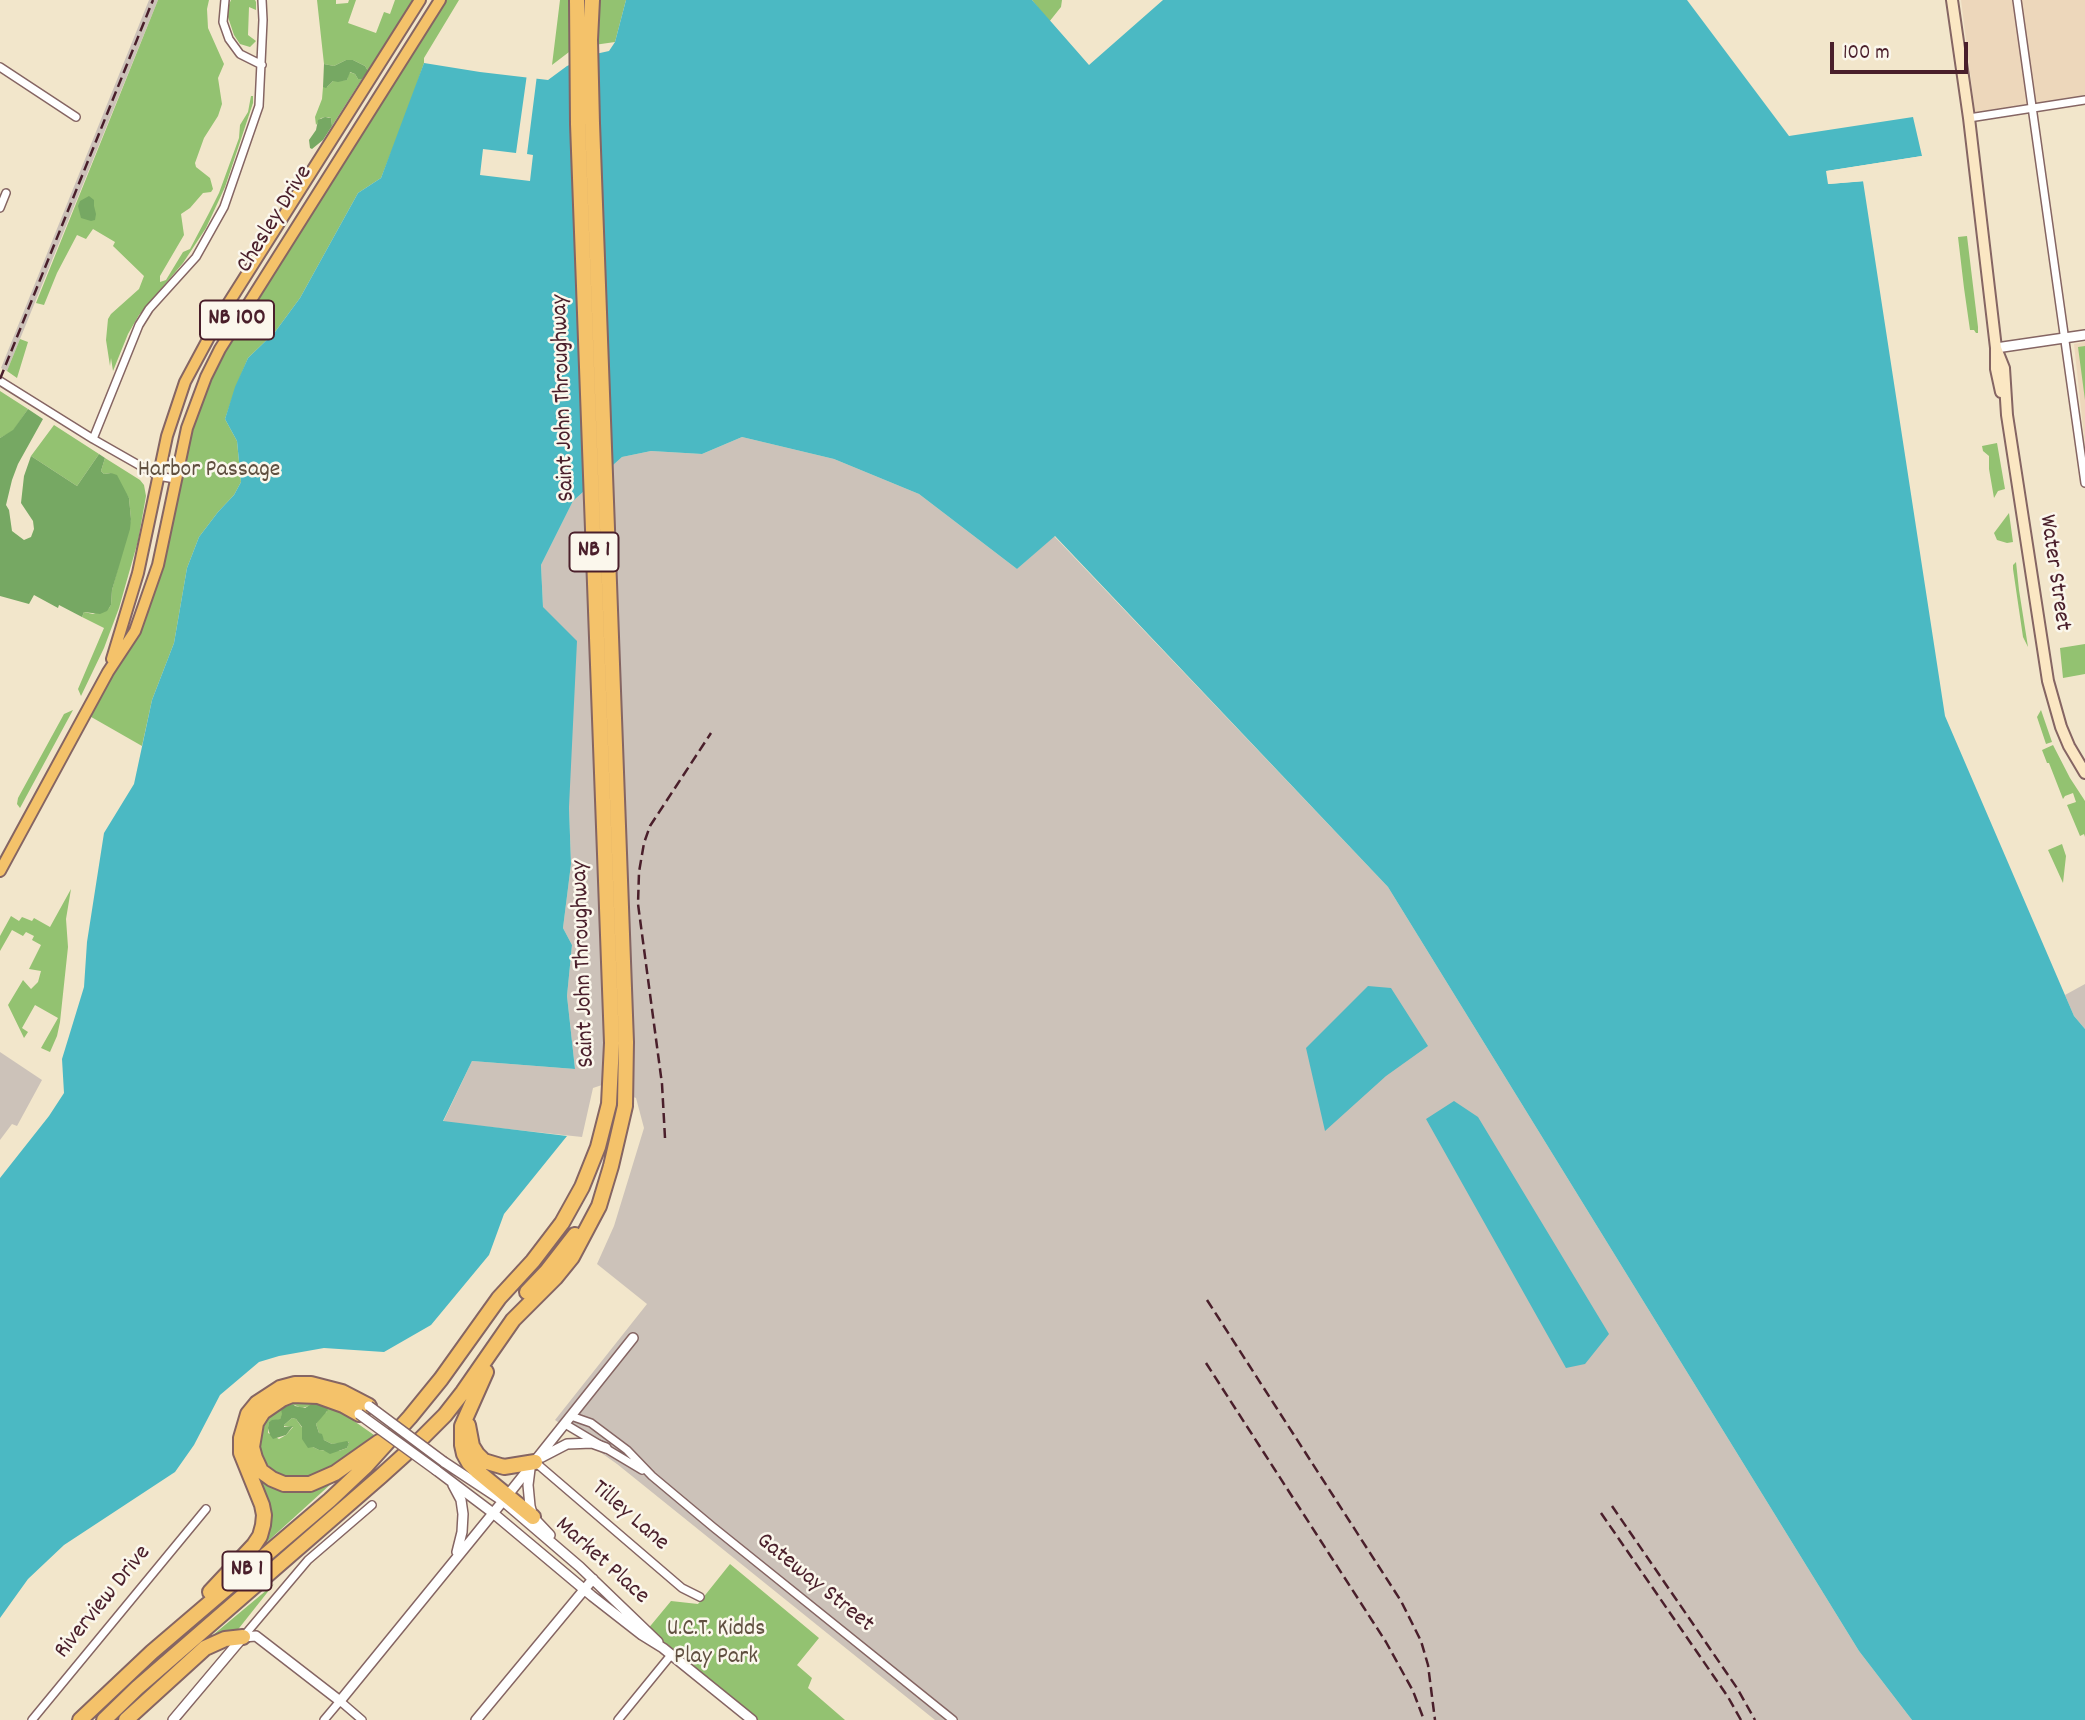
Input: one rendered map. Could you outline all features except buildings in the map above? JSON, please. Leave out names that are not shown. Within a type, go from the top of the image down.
[{"type":"highway","name":"Saint John Throughway","points":[[80,1720],[152,1652],[365,1467],[441,1379],[499,1298],[533,1261],[562,1223],[582,1188],[598,1147],[609,1104],[612,1043],[578,124],[577,0]]},
{"type":"highway","name":"Saint John Throughway","points":[[103,1720],[414,1447],[444,1415],[513,1320],[572,1257],[599,1206],[611,1166],[625,1107],[627,1074],[592,123],[592,4]]},
{"type":"highway","name":"Saint John Throughway","points":[[381,1476],[440,1408],[506,1315],[568,1245],[587,1215],[611,1166]]},
{"type":"highway","points":[[533,1517],[505,1498],[469,1463],[464,1454],[461,1436],[468,1411],[496,1353],[555,1278]]},
{"type":"highway","points":[[152,1652],[244,1557],[260,1536],[264,1515],[258,1492],[241,1453],[243,1426],[257,1403],[280,1388],[311,1384],[342,1392],[364,1410]]},
{"type":"highway","points":[[364,1410],[318,1396],[292,1395],[282,1399],[263,1412],[256,1423],[252,1447],[254,1458],[261,1471],[272,1479],[284,1484],[310,1484],[355,1460],[410,1417]]},
{"type":"highway","points":[[468,1411],[472,1446],[484,1461],[504,1467],[532,1465]]},
{"type":"highway","points":[[126,1720],[205,1648],[225,1639],[243,1637]]},
{"type":"main road","name":"Chesley Drive","points":[[108,672],[138,573],[172,419],[185,382],[221,315],[420,0]]},
{"type":"main road","name":"Chesley Drive","points":[[0,871],[108,672],[135,631],[158,565],[187,428],[219,349],[440,0]]},
{"type":"main road","name":"Water Street","points":[[1952,0],[1969,118],[1996,348],[1996,369],[2007,415],[2048,681],[2061,727],[2085,773]]},
{"type":"main road","points":[[221,315],[236,323]]},
{"type":"street","points":[[225,0],[223,22],[229,39],[240,54],[262,65]]},
{"type":"street","points":[[93,439],[139,325],[149,309],[196,257],[224,207],[261,97],[264,10],[262,0]]},
{"type":"street","points":[[2017,0],[2085,483]]},
{"type":"street","points":[[0,66],[76,117]]},
{"type":"street","points":[[1969,118],[2085,100]]},
{"type":"street","points":[[0,208],[6,193]]},
{"type":"street","points":[[1996,348],[2085,335]]},
{"type":"street","points":[[0,381],[158,476],[175,480]]},
{"type":"street","points":[[324,1720],[633,1338]]},
{"type":"street","name":"Market Place","points":[[364,1410],[505,1498],[648,1630],[667,1652]]},
{"type":"street","name":"Market Place","points":[[364,1410],[584,1589],[667,1652]]},
{"type":"street","name":"Gateway Street","points":[[568,1420],[606,1448],[652,1476]]},
{"type":"street","name":"Gateway Street","points":[[568,1420],[591,1423],[627,1450],[652,1476],[953,1720]]},
{"type":"street","points":[[532,1465],[567,1444],[586,1443],[606,1448]]},
{"type":"street","points":[[532,1465],[528,1496],[533,1517],[580,1567]]},
{"type":"street","name":"Tilley Lane","points":[[532,1465],[682,1588],[700,1597]]},
{"type":"street","points":[[450,1481],[458,1492],[463,1514],[462,1532],[455,1557]]},
{"type":"street","points":[[173,1720],[308,1560],[372,1505]]},
{"type":"street","name":"Riverview Drive","points":[[32,1720],[206,1509]]},
{"type":"street","points":[[476,1720],[593,1579]]},
{"type":"street","points":[[243,1637],[256,1636],[362,1720]]},
{"type":"street","points":[[618,1720],[667,1652],[752,1720]]},
{"type":"shaded area","points":[[149,0],[158,0],[7,371],[1,368]]},
{"type":"shaded area","points":[[1961,0],[2085,0],[2085,95],[1975,112]]},
{"type":"shaded area","points":[[2085,342],[2085,446],[2074,344]]},
{"type":"shaded area","points":[[742,437],[834,459],[919,494],[1017,569],[1054,536],[1388,887],[1859,1651],[1912,1720],[935,1720],[617,1464],[555,1420],[647,1304],[597,1264],[614,1226],[644,1128],[636,1098],[602,1085],[593,1088],[582,1137],[443,1122],[472,1061],[575,1069],[567,996],[572,945],[563,928],[571,864],[569,807],[543,607],[541,565],[573,501],[622,457],[651,451],[702,454]]},
{"type":"shaded area","points":[[2085,984],[2085,1029],[2074,1016],[2065,995]]},
{"type":"shaded area","points":[[0,1052],[42,1080],[17,1126],[12,1124],[0,1140]]},
{"type":"green space","points":[[158,0],[209,0],[208,28],[224,64],[218,78],[222,104],[204,138],[195,163],[196,167],[210,178],[213,189],[203,193],[181,214],[184,235],[160,276],[160,282],[166,280],[183,252],[190,249],[209,213],[239,138],[240,125],[248,112],[251,96],[253,103],[225,187],[206,228],[183,263],[139,315],[113,371],[106,340],[108,319],[139,289],[144,276],[113,246],[115,242],[93,229],[86,239],[77,235],[44,305],[36,303]]},
{"type":"green space","points":[[231,0],[256,2],[256,10],[249,7],[248,35],[256,41],[250,47],[240,44],[234,35],[228,17]]},
{"type":"green space","points":[[317,0],[336,0],[336,4],[356,0],[348,23],[376,33],[384,12],[390,14],[395,0],[413,0],[368,71],[365,66],[353,60],[346,60],[334,66],[324,64]]},
{"type":"green space","name":"Harbor Passage","points":[[440,0],[459,0],[424,58],[408,110],[381,178],[358,193],[300,298],[275,332],[248,358],[236,387],[225,419],[237,441],[241,482],[234,495],[199,537],[187,568],[174,643],[152,700],[142,746],[86,714],[135,631],[175,479],[206,377]]},
{"type":"green space","points":[[560,0],[626,0],[615,42],[580,47],[552,65]]},
{"type":"green space","points":[[1032,0],[1062,0],[1061,7],[1049,22]]},
{"type":"green space","points":[[346,60],[353,60],[365,66],[368,71],[362,79],[350,72],[347,80],[333,81],[326,88],[323,87],[324,64],[334,66]]},
{"type":"green space","points":[[349,72],[362,79],[332,126],[331,118],[328,117],[321,118],[316,125],[315,117],[322,99],[323,87],[333,81],[347,80]]},
{"type":"green space","points":[[331,118],[332,126],[323,140],[312,149],[309,140],[316,130],[318,120]]},
{"type":"green space","points":[[89,196],[94,200],[96,214],[95,220],[91,221],[81,218],[78,206],[80,201]]},
{"type":"green space","points":[[1967,236],[1978,333],[1970,330],[1958,237]]},
{"type":"green space","points":[[20,339],[28,342],[17,378],[7,371]]},
{"type":"green space","points":[[2085,346],[2085,400],[2078,347]]},
{"type":"green space","points":[[0,391],[28,409],[13,431],[0,438]]},
{"type":"green space","points":[[28,409],[43,419],[12,480],[6,505],[12,531],[24,540],[31,537],[34,529],[33,521],[21,503],[24,476],[31,456],[77,486],[99,454],[105,458],[101,471],[104,474],[117,475],[129,498],[130,529],[112,590],[111,605],[107,611],[100,614],[84,612],[82,617],[34,595],[29,604],[0,596],[0,438],[13,430]]},
{"type":"green space","points":[[54,425],[99,454],[77,486],[31,456]]},
{"type":"green space","points":[[1997,443],[2005,489],[1998,491],[1994,498],[1989,456],[1982,446]]},
{"type":"green space","points":[[105,458],[140,480],[146,496],[138,541],[119,608],[81,696],[78,689],[104,628],[82,617],[84,612],[93,614],[111,605],[112,590],[131,519],[129,498],[111,473],[104,474],[101,471]]},
{"type":"green space","points":[[2009,513],[2013,542],[2007,543],[1997,540],[1994,533]]},
{"type":"green space","points":[[2016,562],[2028,647],[2023,637],[2013,569]]},
{"type":"green space","points":[[2085,644],[2085,674],[2063,678],[2060,648]]},
{"type":"green space","points":[[73,710],[20,808],[17,804],[18,798],[64,714]]},
{"type":"green space","points":[[2041,710],[2052,742],[2046,744],[2037,717]]},
{"type":"green space","points":[[2053,745],[2085,801],[2085,837],[2084,834],[2080,836],[2067,805],[2076,802],[2073,793],[2063,799],[2042,750]]},
{"type":"green space","points":[[2062,844],[2066,856],[2063,883],[2048,850]]},
{"type":"green space","points":[[71,889],[66,919],[68,947],[60,1022],[50,1052],[41,1048],[58,1018],[35,1005],[22,1028],[28,1032],[24,1038],[8,1005],[23,980],[31,989],[38,982],[41,971],[29,969],[41,945],[32,940],[34,936],[26,932],[23,936],[12,930],[0,951],[0,936],[11,916],[19,921],[22,917],[32,921],[34,918],[50,927]]},
{"type":"green space","points":[[295,1401],[320,1402],[356,1418],[354,1421],[374,1435],[347,1459],[310,1479],[290,1479],[277,1474],[266,1463],[259,1449],[263,1423],[278,1407]],"holes":[[[292,1404],[302,1408],[324,1405],[327,1412],[323,1413],[316,1424],[319,1433],[324,1440],[332,1444],[349,1442],[347,1448],[339,1451],[313,1447],[302,1436],[303,1429],[296,1419],[292,1418],[284,1425],[293,1427],[286,1435],[279,1439],[268,1433],[269,1422],[280,1419],[286,1408]]]},
{"type":"green space","points":[[315,1402],[324,1404],[328,1410],[316,1424],[319,1433],[324,1440],[332,1444],[347,1441],[347,1448],[330,1454],[313,1447],[308,1448],[302,1439],[302,1427],[292,1418],[284,1425],[293,1426],[286,1435],[273,1439],[270,1435],[269,1422],[280,1419],[281,1409],[293,1404],[305,1408]]},
{"type":"green space","points":[[258,1477],[332,1483],[256,1552],[267,1536],[271,1517]]},
{"type":"green space","name":"U.C.T. Kidds Play Park","points":[[730,1564],[819,1638],[797,1665],[812,1678],[808,1688],[845,1720],[752,1720],[647,1630],[671,1601],[698,1604]]},
{"type":"green space","points":[[274,1584],[236,1632],[213,1635]]},
{"type":"water","points":[[626,0],[1032,0],[1089,65],[1163,0],[1687,0],[1789,136],[1913,117],[1922,156],[1827,171],[1829,184],[1863,181],[1945,716],[2074,1016],[2085,1029],[2085,1720],[1912,1720],[1859,1651],[1388,887],[1055,536],[1017,569],[919,494],[834,459],[742,437],[702,454],[651,451],[622,457],[573,501],[541,565],[543,607],[577,641],[569,807],[571,864],[563,928],[572,945],[567,996],[575,1069],[472,1061],[443,1121],[567,1136],[504,1214],[489,1255],[431,1325],[384,1352],[324,1348],[259,1362],[220,1395],[194,1445],[175,1472],[64,1545],[28,1579],[0,1618],[0,1178],[64,1093],[62,1059],[84,987],[87,942],[104,833],[134,784],[152,700],[174,643],[187,568],[199,537],[234,495],[241,482],[237,441],[225,419],[235,387],[248,358],[275,332],[300,298],[358,193],[381,178],[424,63],[548,80],[567,66],[591,55],[609,51],[615,42]]},
{"type":"water","points":[[1368,986],[1391,988],[1428,1046],[1386,1076],[1325,1131],[1306,1048]]},
{"type":"water","points":[[1454,1101],[1478,1117],[1609,1334],[1585,1364],[1566,1368],[1426,1119]]},
{"type":"pier","points":[[527,74],[537,75],[527,154],[533,155],[530,181],[480,175],[483,149],[516,153]]},
{"type":"pier","points":[[1922,156],[1921,160],[1830,174],[1831,181],[1863,177],[1867,181],[1828,184],[1826,171]]},
{"type":"railway","points":[[0,379],[153,0]]},
{"type":"railway","points":[[665,1138],[662,1084],[638,904],[639,872],[650,826],[711,733]]},
{"type":"railway","points":[[1207,1300],[1401,1601],[1421,1641],[1428,1665],[1435,1720]]},
{"type":"railway","points":[[1206,1363],[1386,1642],[1413,1691],[1424,1720]]},
{"type":"railway","points":[[1612,1506],[1737,1688],[1755,1720]]},
{"type":"railway","points":[[1601,1513],[1728,1697],[1741,1720]]}]
